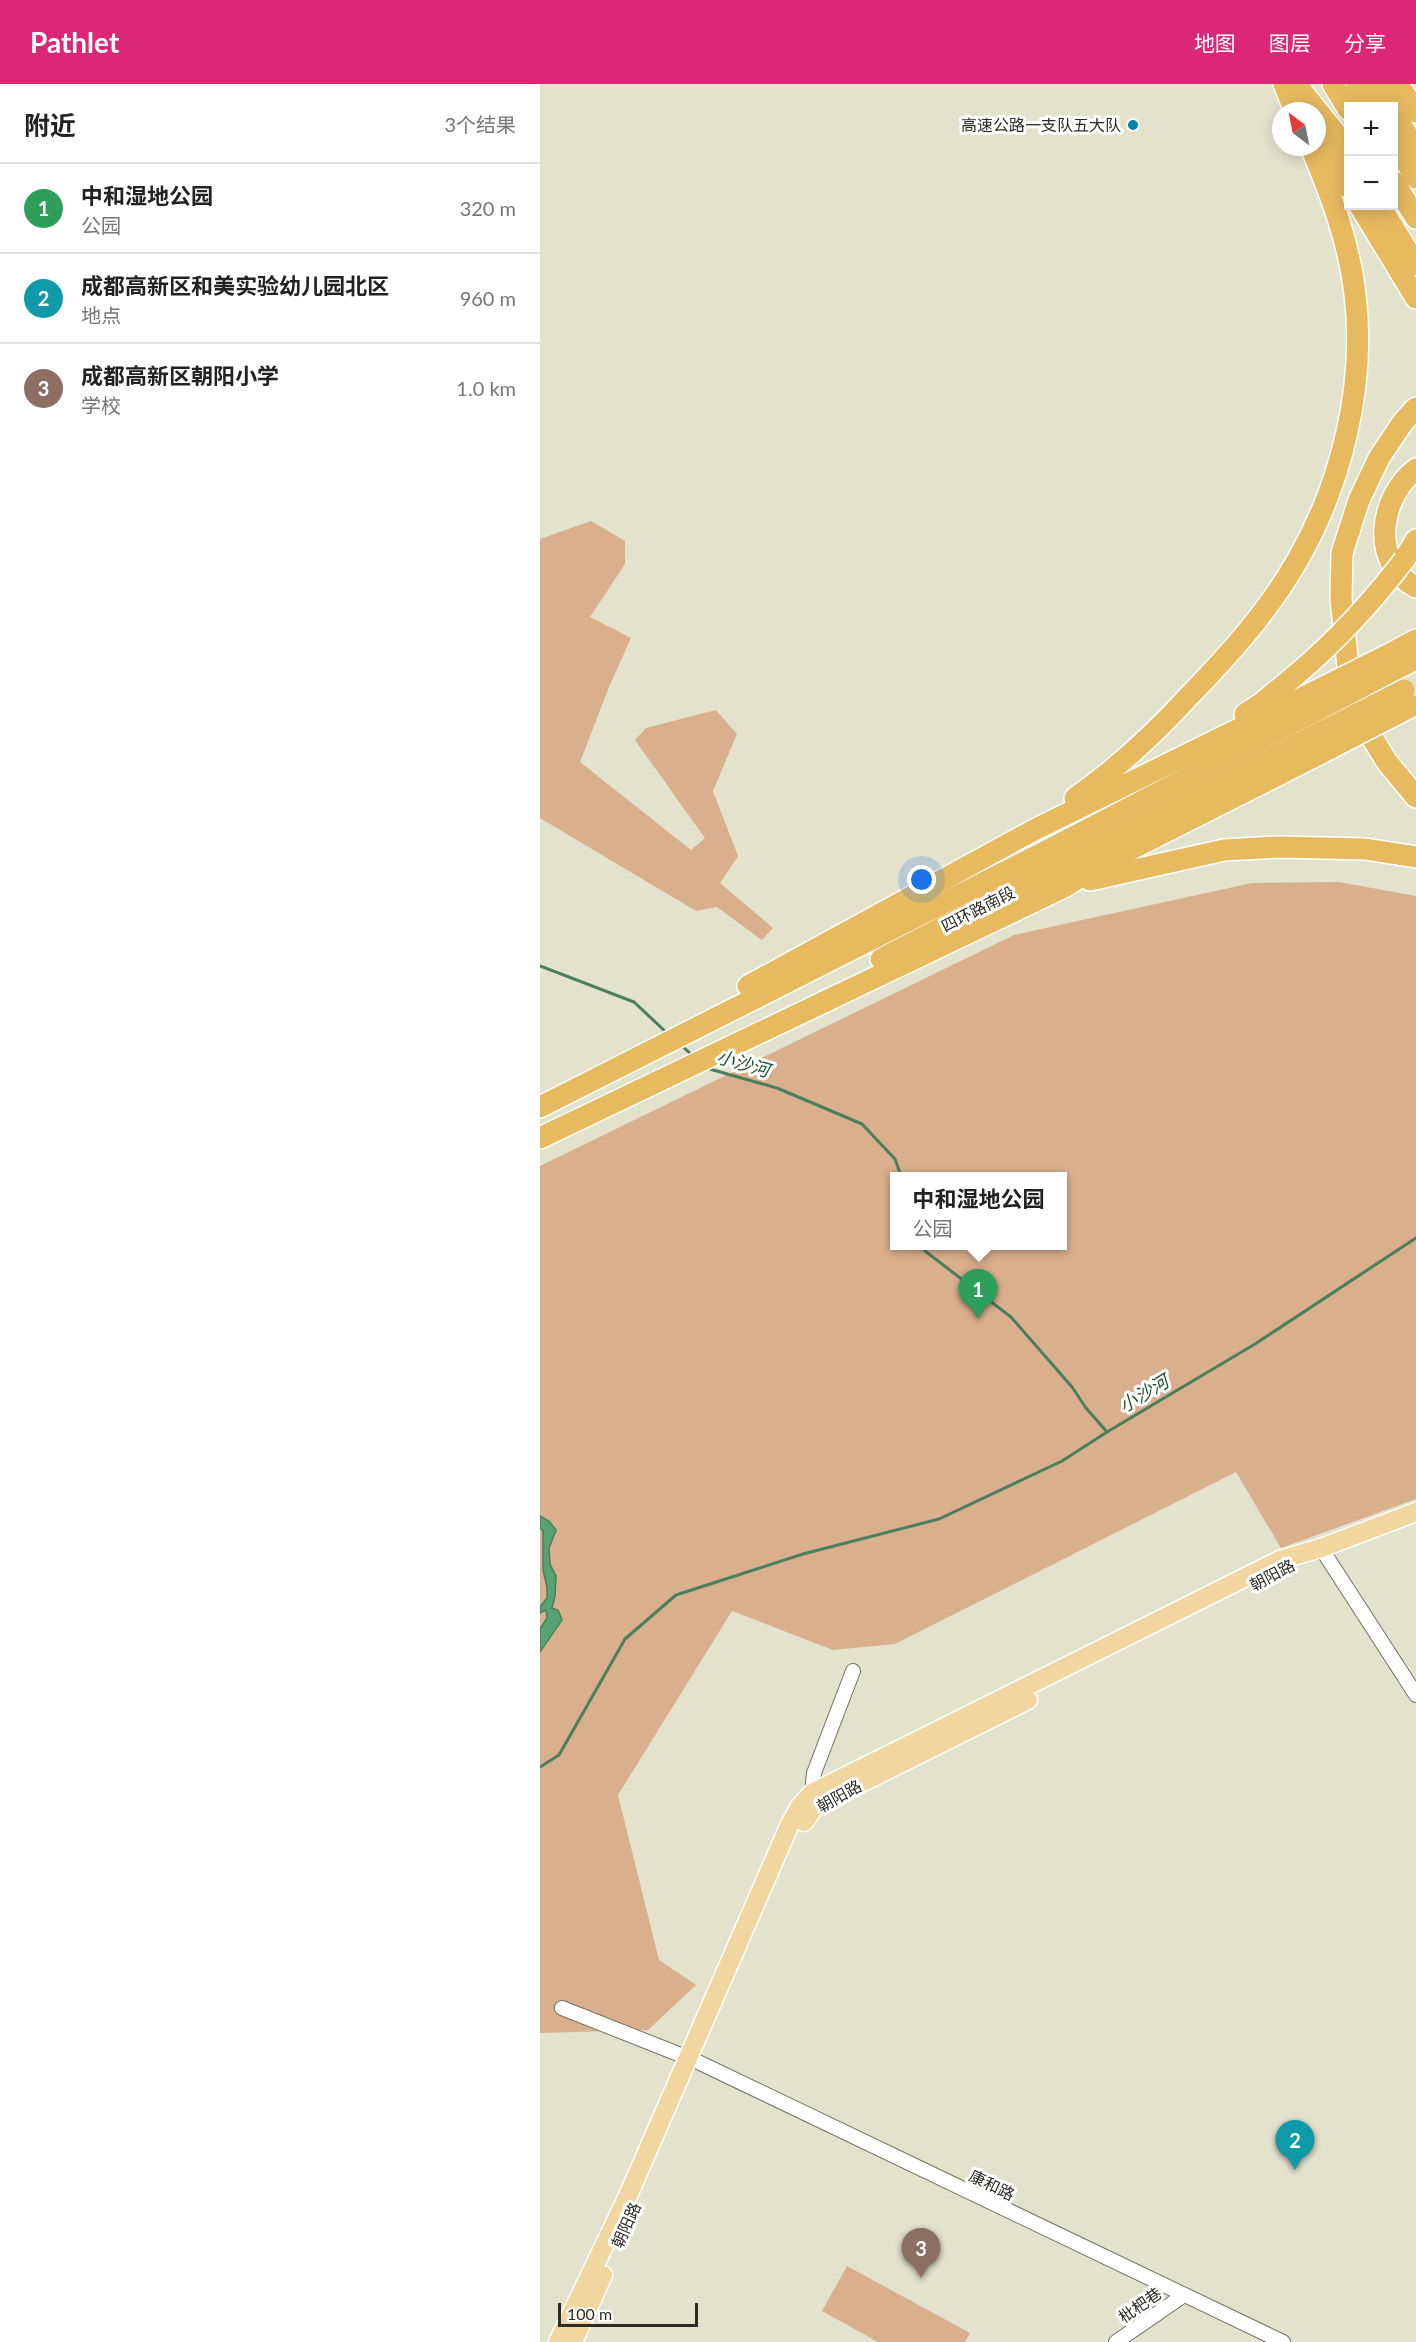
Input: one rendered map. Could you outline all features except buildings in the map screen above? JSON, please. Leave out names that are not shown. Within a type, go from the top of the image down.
[{"type":"highway","points":[[1284,84],[1291,102]]},
{"type":"highway","points":[[1284,84],[1295,102]]},
{"type":"highway","points":[[1296,84],[1344,147]]},
{"type":"highway","points":[[1333,84],[1344,102]]},
{"type":"highway","points":[[1357,84],[1368,102]]},
{"type":"highway","points":[[1376,84],[1387,102]]},
{"type":"highway","points":[[1398,84],[1416,112]]},
{"type":"highway","points":[[1411,84],[1416,91]]},
{"type":"highway","points":[[1398,120],[1416,150]]},
{"type":"highway","points":[[1398,149],[1416,178]]},
{"type":"highway","points":[[1326,151],[1344,181]]},
{"type":"highway","points":[[701,1019],[1036,829],[1060,813],[1149,738],[1227,657],[1272,599],[1298,560],[1326,500],[1341,459],[1358,357],[1356,295],[1348,249],[1334,201],[1315,156]]},
{"type":"highway","points":[[1398,189],[1416,218]]},
{"type":"highway","points":[[1362,210],[1416,298]]},
{"type":"highway","points":[[1382,210],[1416,265]]},
{"type":"highway","points":[[1416,408],[1403,422],[1379,458],[1359,500],[1342,553],[1341,599],[1350,686],[1360,718],[1387,762],[1416,797]]},
{"type":"highway","points":[[1416,469],[1396,490],[1387,511],[1384,532],[1388,556],[1405,582],[1416,587]]},
{"type":"highway","points":[[1148,772],[1262,703],[1326,649],[1376,596],[1416,540]]},
{"type":"highway","points":[[1390,663],[1416,640]]},
{"type":"highway","name":"四环路南段","points":[[1087,859],[1309,704],[1390,663],[1416,659]]},
{"type":"highway","name":"四环路南段","points":[[540,1107],[701,1019],[1048,849],[1087,859],[1412,696]]},
{"type":"highway","points":[[1060,813],[1148,772],[1309,704]]},
{"type":"highway","points":[[540,1136],[1060,878],[1087,859],[1279,847],[1365,849],[1416,857]]},
{"type":"highway","points":[[1365,849],[1416,864]]},
{"type":"highway","points":[[540,1101],[626,1058]]},
{"type":"main road","points":[[812,1793],[1280,1560],[1321,1548],[1416,1512]]},
{"type":"main road","name":"朝阳路","points":[[558,2342],[802,1825],[814,1808],[1286,1569],[1321,1548]]},
{"type":"main road","name":"朝阳路","points":[[573,2342],[634,2207],[691,2059],[790,1824],[800,1806],[812,1793]]},
{"type":"street","points":[[1321,1548],[1416,1695]]},
{"type":"street","name":"朝阳路","points":[[812,1793],[814,1773],[853,1671]]},
{"type":"street","name":"康和路","points":[[562,2008],[691,2059],[1283,2342]]},
{"type":"street","name":"枇杷巷","points":[[1116,2342],[1184,2295]]},
{"type":"shaded area","points":[[591,521],[625,541],[625,564],[590,617],[631,638],[580,762],[691,850],[705,838],[635,740],[646,728],[716,710],[737,734],[713,791],[738,856],[720,883],[773,928],[762,940],[717,907],[696,911],[540,818],[540,539]]},
{"type":"shaded area","points":[[1339,882],[1416,896],[1416,1499],[1281,1548],[1236,1472],[895,1644],[833,1650],[732,1611],[618,1795],[659,1960],[696,1985],[648,2030],[540,2033],[540,1166],[1014,935],[1252,883]]},
{"type":"shaded area","points":[[540,1516],[549,1521],[556,1530],[549,1548],[550,1564],[556,1576],[552,1608],[558,1610],[562,1620],[540,1652],[540,1629],[547,1618],[546,1610],[540,1613],[540,1607],[547,1598],[547,1587],[543,1570],[543,1531],[540,1528]]},
{"type":"shaded area","points":[[847,2266],[970,2333],[965,2342],[878,2342],[822,2311]]},
{"type":"waterway","name":"小沙河","points":[[540,966],[634,1002],[668,1034]]},
{"type":"waterway","name":"小沙河","points":[[680,1044],[693,1056]]},
{"type":"waterway","name":"小沙河","points":[[706,1068],[777,1088],[862,1124],[895,1159],[900,1172]]},
{"type":"waterway","name":"小沙河","points":[[925,1250],[1011,1317],[1072,1387],[1086,1408],[1107,1432],[1255,1344],[1416,1238]]},
{"type":"waterway","points":[[540,1767],[559,1755],[625,1639],[676,1595],[803,1554],[939,1519],[1062,1461],[1107,1432]]},
{"type":"place","name":"高速公路一支队五大队","points":[[1133,125]]},
{"type":"place","name":"中和湿地公园","points":[[978,1319]]},
{"type":"place","name":"成都高新区和美实验幼儿园北区","points":[[1295,2170]]},
{"type":"place","name":"成都高新区朝阳小学","points":[[921,2278]]}]
